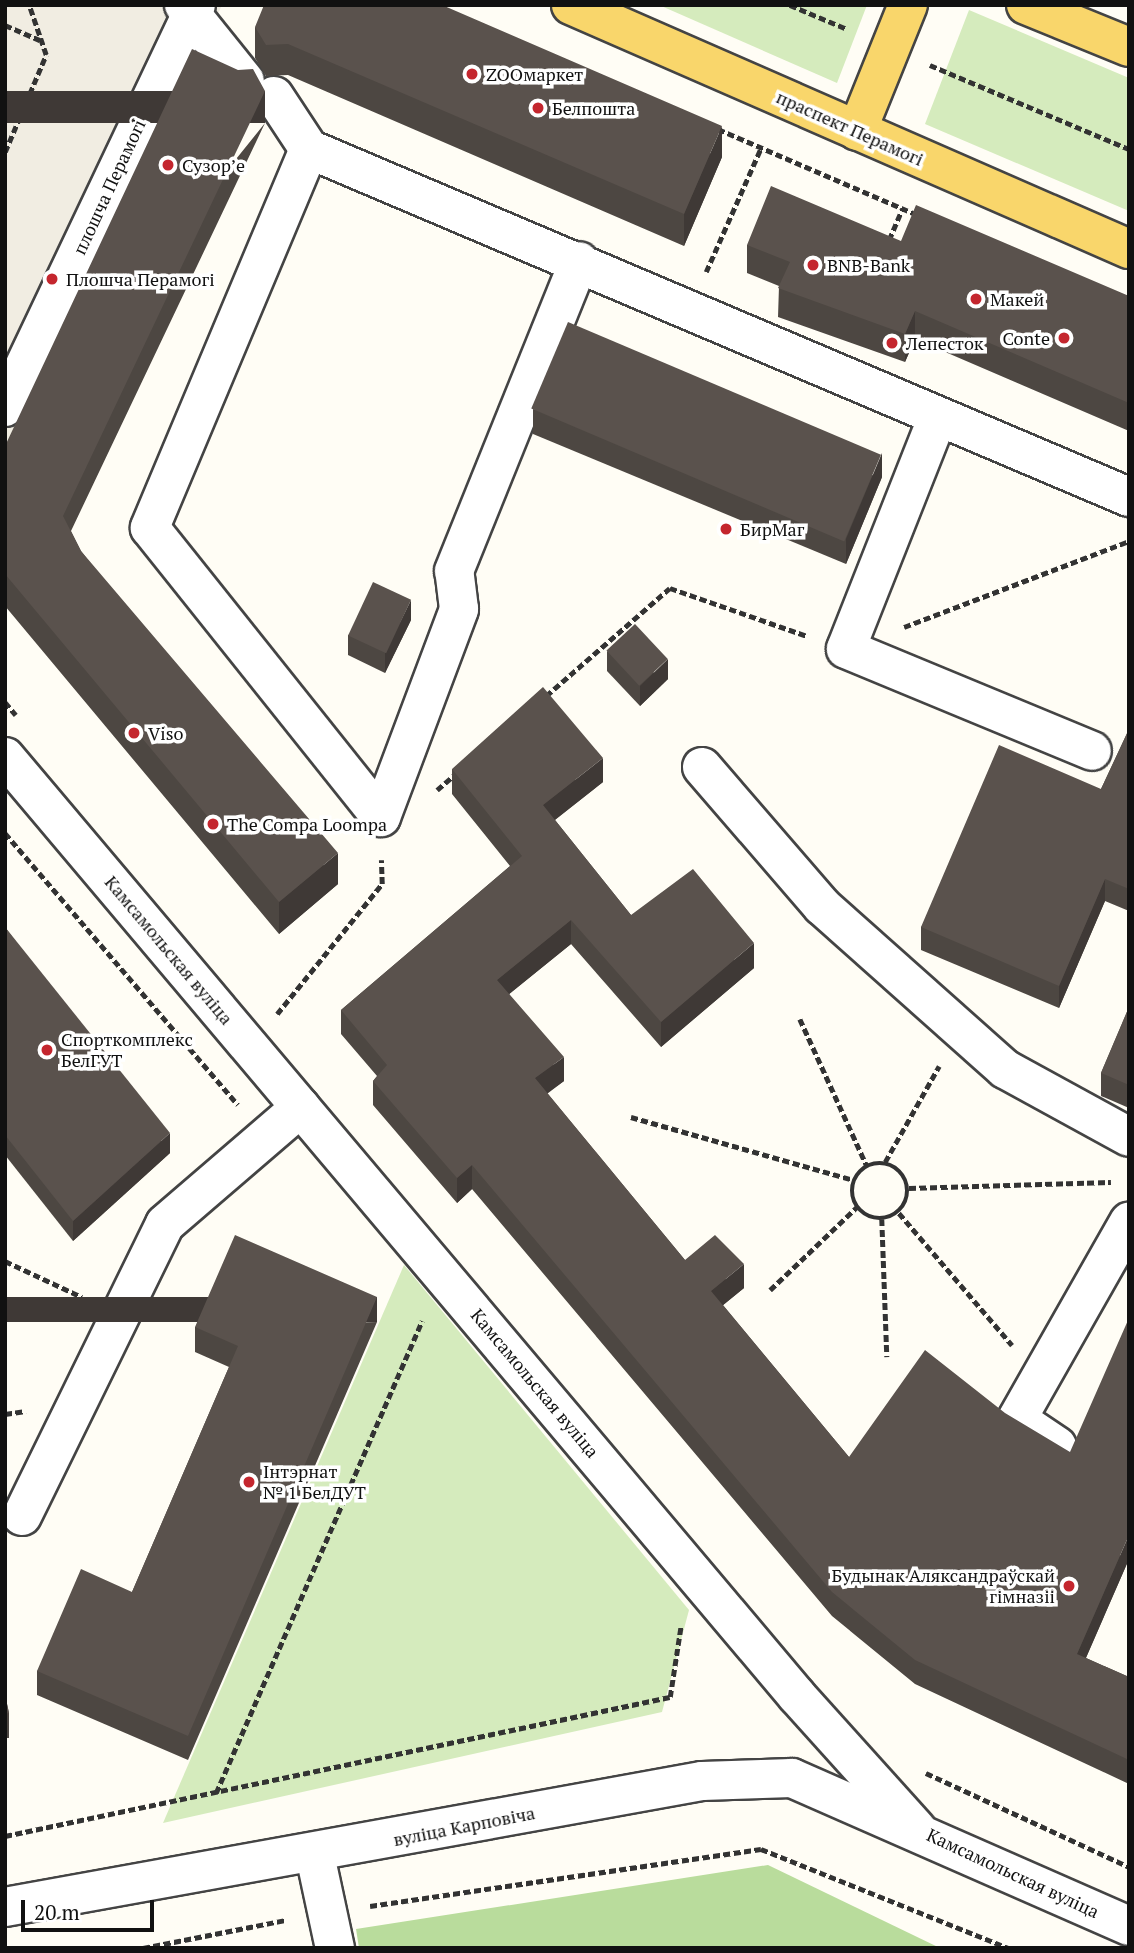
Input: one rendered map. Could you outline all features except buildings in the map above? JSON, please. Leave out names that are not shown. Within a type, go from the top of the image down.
[{"type":"main road","name":"праспект Перамогі","points":[[571,5],[1129,249]]},
{"type":"main road","points":[[857,131],[908,5]]},
{"type":"main road","points":[[1026,5],[1129,47]]},
{"type":"street","points":[[190,10],[309,149],[579,261],[937,419],[1129,497]]},
{"type":"street","name":"плошча Перамогі","points":[[5,407],[190,10]]},
{"type":"street","points":[[309,149],[150,528],[381,817]]},
{"type":"street","points":[[381,817],[459,609],[454,571],[579,261]]},
{"type":"street","points":[[937,419],[846,649],[1092,751]]},
{"type":"street","name":"Камсамольская вуліца","points":[[5,757],[797,1696],[916,1828],[1129,1926]]},
{"type":"street","points":[[702,767],[822,906],[1005,1069],[1129,1137]]},
{"type":"street","points":[[22,1516],[165,1224],[301,1107]]},
{"type":"street","points":[[1057,1447],[1017,1419],[1129,1222]]},
{"type":"street","points":[[792,1778],[810,1756],[811,1729],[797,1696]]},
{"type":"street","name":"вуліца Карповіча","points":[[5,1907],[315,1855],[702,1781],[792,1778],[916,1828]]},
{"type":"street","points":[[315,1855],[331,1930]]},
{"type":"path","points":[[5,152],[46,55],[29,5]]},
{"type":"path","points":[[790,5],[847,29]]},
{"type":"path","points":[[5,26],[42,41]]},
{"type":"path","points":[[928,64],[1129,149]]},
{"type":"path","points":[[711,126],[927,219]]},
{"type":"path","points":[[689,310],[761,148]]},
{"type":"path","points":[[887,247],[902,209]]},
{"type":"path","points":[[536,705],[670,588],[846,649],[1129,541]]},
{"type":"path","points":[[432,795],[463,768]]},
{"type":"path","points":[[274,1018],[382,884],[381,817]]},
{"type":"path","points":[[5,833],[265,1136]]},
{"type":"path","points":[[800,1019],[867,1166]]},
{"type":"path","points":[[885,1163],[960,1028]]},
{"type":"path","points":[[631,1117],[854,1180]]},
{"type":"path","points":[[885,1163],[901,1171],[909,1188],[899,1213],[882,1219],[857,1207],[854,1180],[867,1166],[885,1163]]},
{"type":"path","points":[[909,1188],[1115,1182]]},
{"type":"path","points":[[770,1290],[857,1207]]},
{"type":"path","points":[[899,1213],[1041,1378]]},
{"type":"path","points":[[882,1219],[887,1357]]},
{"type":"path","points":[[5,1261],[121,1315]]},
{"type":"path","points":[[413,1311],[431,1332]]},
{"type":"path","points":[[216,1794],[422,1321]]},
{"type":"path","points":[[5,1836],[670,1697],[681,1623],[672,1613]]},
{"type":"path","points":[[143,1948],[331,1930],[761,1849],[1007,1948]]},
{"type":"green space","points":[[659,5],[867,5],[837,83]]},
{"type":"green space","points":[[969,10],[1129,78],[1129,211],[925,124]]},
{"type":"green space","points":[[404,1265],[689,1610],[662,1712],[163,1823]]},
{"type":"green space","points":[[768,1865],[940,1948],[359,1948],[356,1929]]},
{"type":"shaded area","name":"Плошча Перамогі","points":[[5,5],[222,5],[5,477]]},
{"type":"place","name":"ZOOмаркет","points":[[472,74]]},
{"type":"place","name":"Белпошта","points":[[538,108]]},
{"type":"place","name":"Сузорʼе","points":[[168,165]]},
{"type":"place","name":"BNB-Bank","points":[[813,265]]},
{"type":"place","name":"Плошча Перамогі","points":[[52,279]]},
{"type":"place","name":"Макей","points":[[976,299]]},
{"type":"place","name":"Conte","points":[[1064,338]]},
{"type":"place","name":"Лепесток","points":[[892,343]]},
{"type":"place","name":"БирМаг","points":[[726,529]]},
{"type":"place","name":"Viso","points":[[134,733]]},
{"type":"place","name":"The Compa Loompa","points":[[213,824]]},
{"type":"place","name":"Спорткомплекс БелГУТ","points":[[47,1050]]},
{"type":"place","name":"Інтэрнат № 1 БелДУТ","points":[[249,1482]]},
{"type":"place","name":"Будынак Аляксандраўскай гімназіі","points":[[1069,1586]]}]
